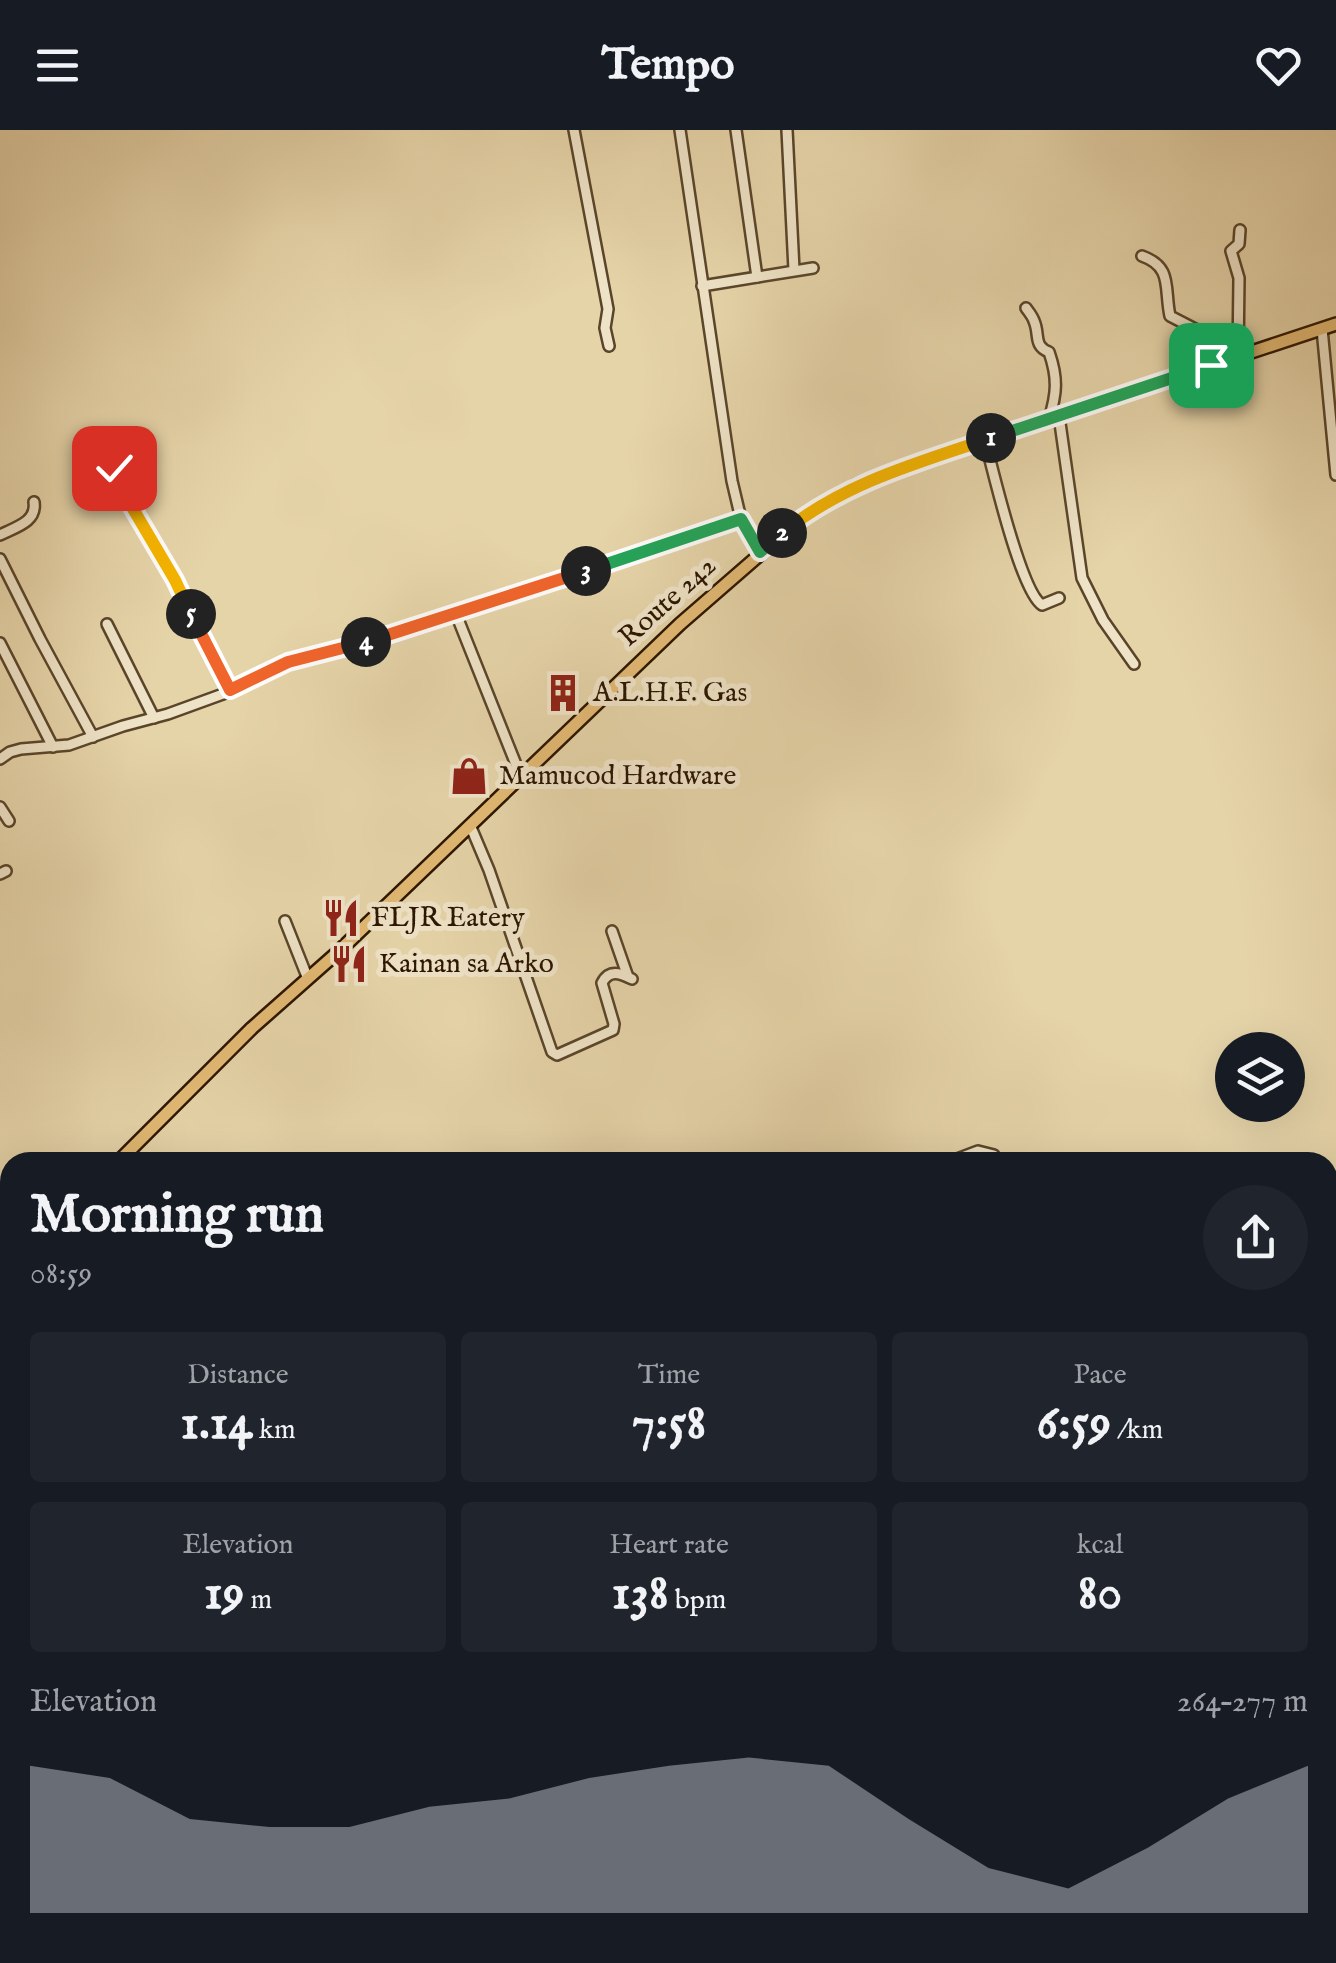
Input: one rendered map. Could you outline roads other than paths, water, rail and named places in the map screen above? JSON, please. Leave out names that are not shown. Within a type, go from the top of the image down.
[{"type":"main road","name":"Route 242","points":[[128,1152],[252,1028],[470,826],[667,635],[802,518],[855,486],[892,471],[1336,324]]},
{"type":"street","points":[[574,130],[608,309],[608,346]]},
{"type":"street","points":[[680,130],[732,481],[741,519],[760,552]]},
{"type":"street","points":[[736,130],[758,277]]},
{"type":"street","points":[[788,130],[794,270]]},
{"type":"street","points":[[1238,356],[1239,278],[1231,251],[1240,244],[1240,230]]},
{"type":"street","points":[[1142,256],[1155,260],[1162,270],[1170,316],[1202,334],[1214,364]]},
{"type":"street","points":[[702,286],[813,268]]},
{"type":"street","points":[[1026,308],[1034,318],[1038,344],[1050,352],[1052,360],[1054,417],[1082,578],[1103,620],[1134,664]]},
{"type":"street","points":[[1322,329],[1336,475]]},
{"type":"street","points":[[985,440],[1020,563],[1036,601],[1042,605],[1059,598]]},
{"type":"street","points":[[111,453],[119,485],[175,580],[230,690]]},
{"type":"street","points":[[0,535],[32,519],[34,502]]},
{"type":"street","points":[[0,759],[21,749],[69,745],[154,718],[230,690],[288,662],[376,640],[741,519]]},
{"type":"street","points":[[0,559],[93,737]]},
{"type":"street","points":[[456,614],[521,776]]},
{"type":"street","points":[[108,624],[154,718]]},
{"type":"street","points":[[0,643],[53,747]]},
{"type":"street","points":[[0,806],[8,822]]},
{"type":"street","points":[[470,826],[555,1054],[612,1030],[614,1024],[602,983],[608,974],[630,978],[612,931]]},
{"type":"street","points":[[285,921],[308,979]]},
{"type":"place","name":"A.L.H.F. Gas","points":[[563,693]]},
{"type":"place","name":"Mamucod Hardware","points":[[469,776]]},
{"type":"place","name":"FLJR Eatery","points":[[341,918]]},
{"type":"place","name":"Kainan sa Arko","points":[[349,964]]}]
